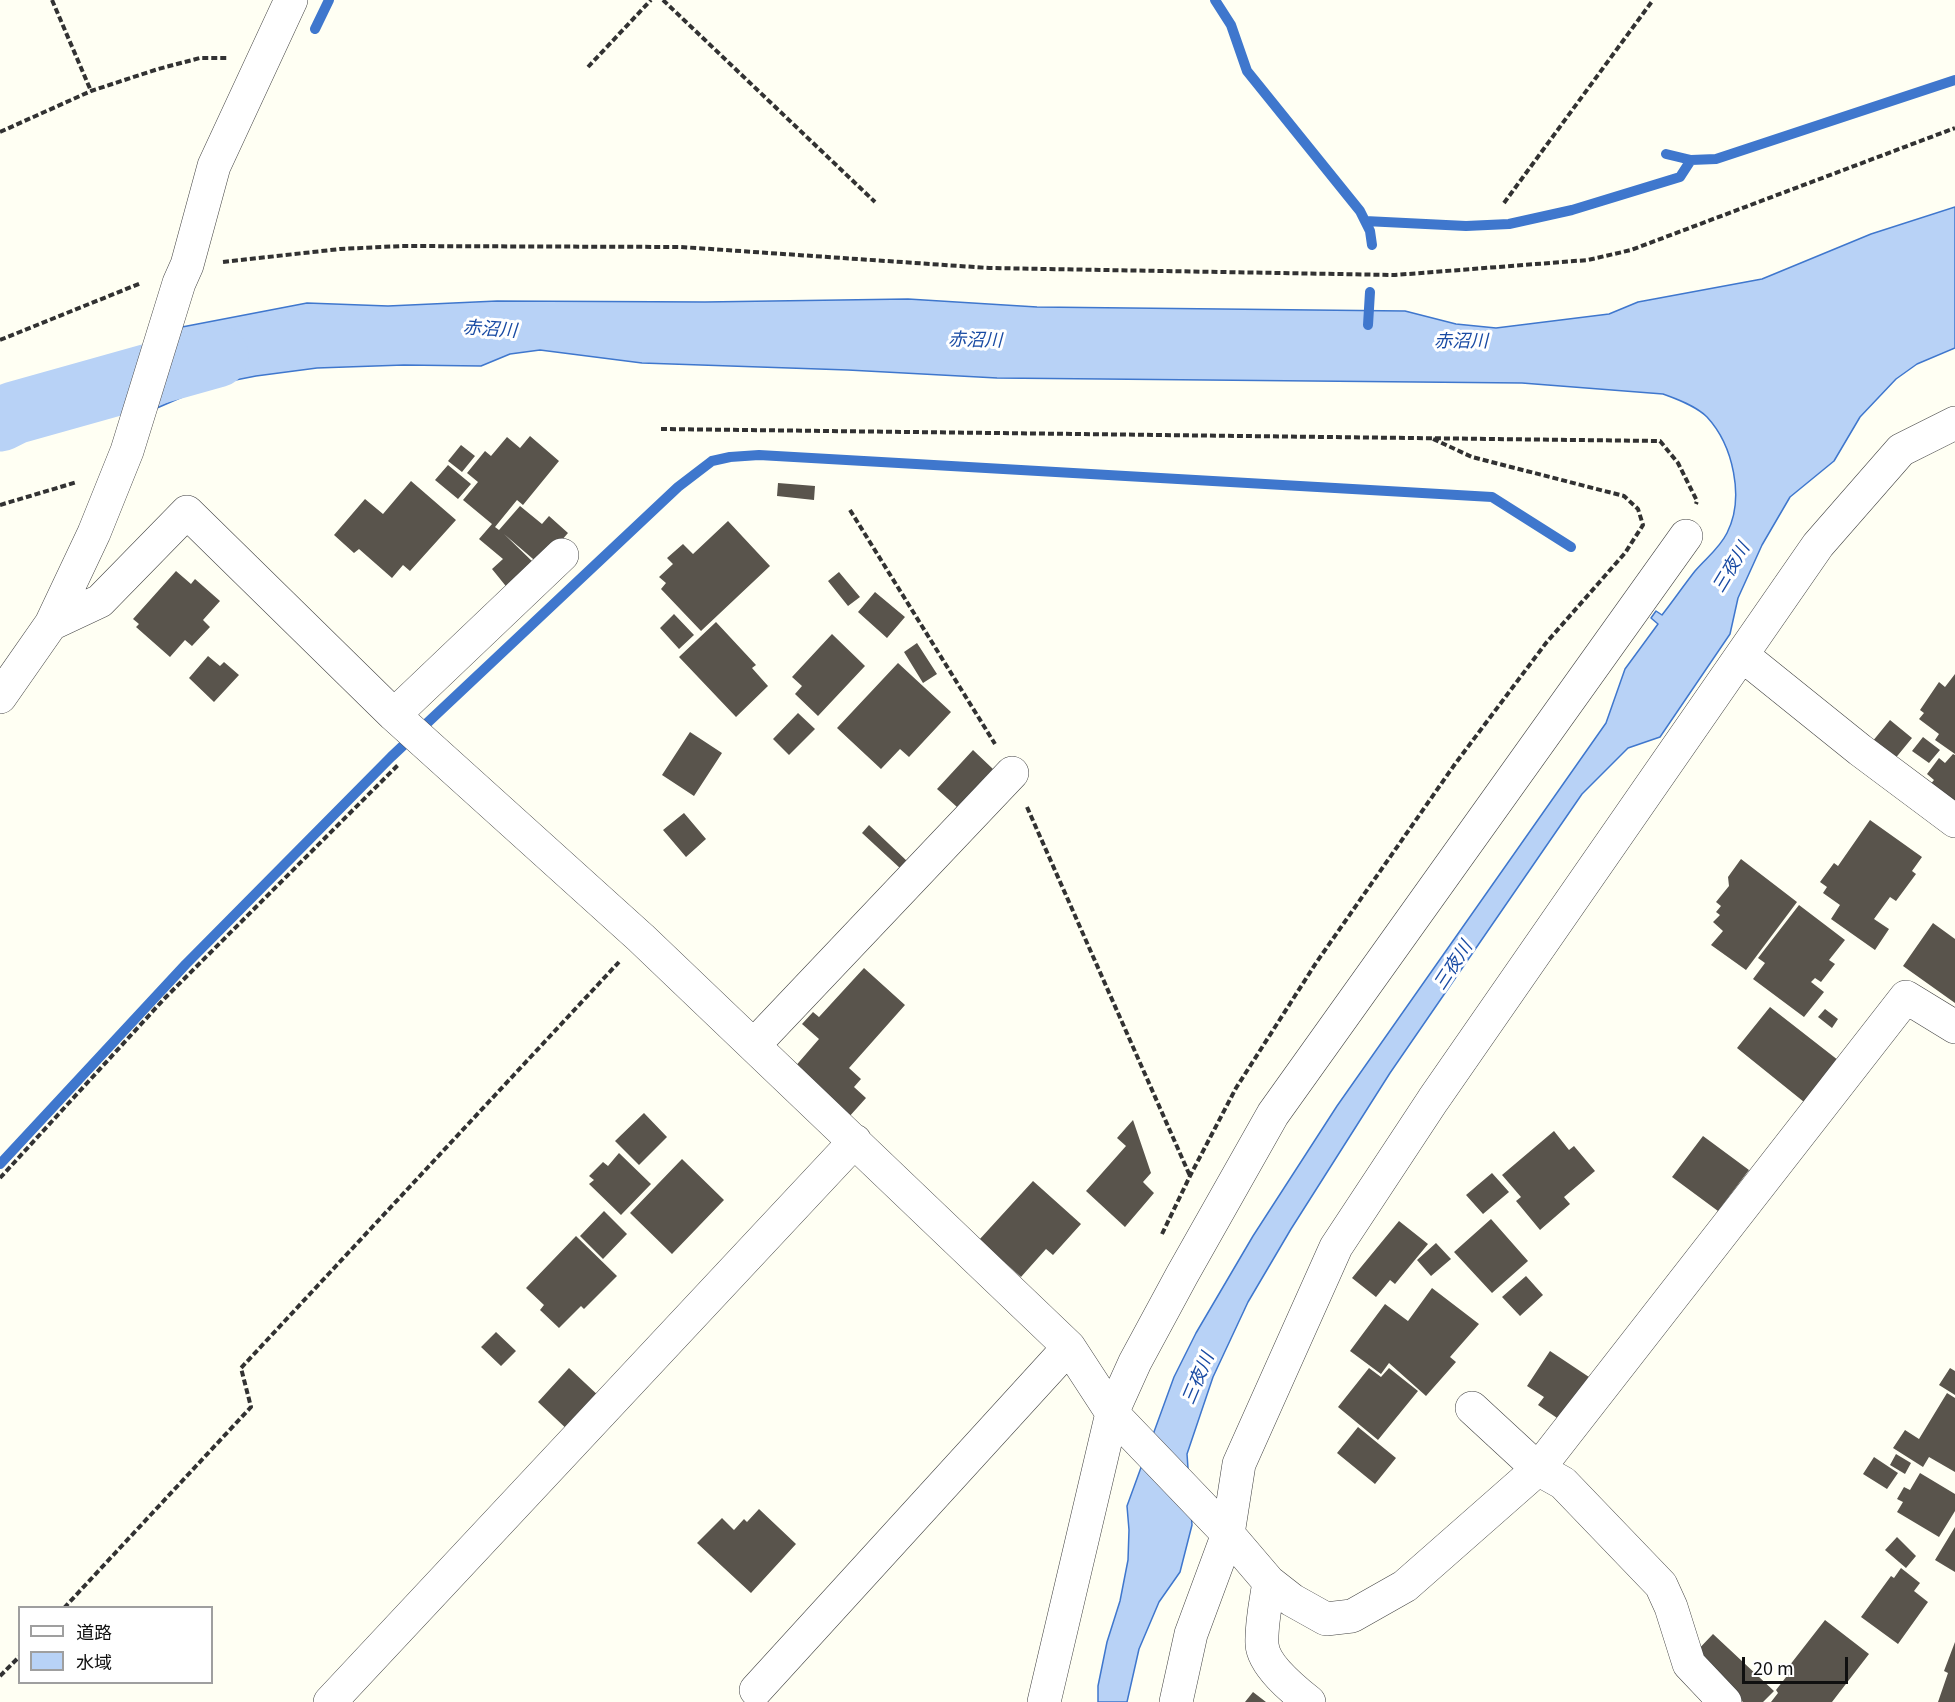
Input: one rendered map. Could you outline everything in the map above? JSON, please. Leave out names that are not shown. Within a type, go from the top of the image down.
[{"type":"street","points":[[0,697],[51,624],[94,533],[123,461],[183,274],[214,166],[291,0]]},
{"type":"street","points":[[1176,1702],[1191,1634],[1228,1534],[1239,1464],[1336,1247],[1433,1100],[1818,545],[1901,450],[1955,423]]},
{"type":"street","points":[[51,624],[100,601],[187,512],[409,729],[641,938],[1069,1347],[1112,1413],[1228,1534],[1269,1582],[1292,1600],[1326,1619],[1352,1616],[1406,1586],[1538,1469],[1906,997],[1955,1027]]},
{"type":"street","points":[[1044,1702],[1112,1413],[1135,1362],[1273,1114],[1686,536]]},
{"type":"street","points":[[409,729],[562,555]]},
{"type":"street","points":[[1742,655],[1860,750],[1955,821]]},
{"type":"street","points":[[754,1045],[1012,773]]},
{"type":"street","points":[[330,1702],[855,1141]]},
{"type":"street","points":[[756,1690],[1069,1347]]},
{"type":"street","points":[[1472,1408],[1538,1469],[1563,1483],[1661,1585],[1671,1607],[1689,1664],[1725,1702]]},
{"type":"street","points":[[1269,1582],[1262,1646],[1284,1682],[1309,1702]]},
{"type":"path","points":[[52,0],[92,91]]},
{"type":"path","points":[[588,67],[651,0]]},
{"type":"path","points":[[663,0],[875,202]]},
{"type":"path","points":[[1504,203],[1653,0]]},
{"type":"path","points":[[0,132],[92,91],[158,69],[200,58],[264,58]]},
{"type":"path","points":[[0,340],[183,274],[340,249],[402,246],[681,247],[989,268],[1395,275],[1588,260],[1631,250],[1955,128]]},
{"type":"path","points":[[661,429],[1660,441],[1678,464],[1697,501],[1686,536]]},
{"type":"path","points":[[1162,1235],[1236,1088],[1316,963],[1462,755],[1545,643],[1625,553],[1642,525],[1638,509],[1624,496],[1472,457],[1431,438]]},
{"type":"path","points":[[0,505],[123,461]]},
{"type":"path","points":[[850,510],[1012,773],[1190,1176]]},
{"type":"path","points":[[0,1178],[409,729]]},
{"type":"path","points":[[66,1606],[251,1407],[241,1368],[641,938]]},
{"type":"path","points":[[0,1676],[18,1658]]},
{"type":"water","name":"三夜川","points":[[1955,207],[1955,348],[1917,364],[1896,379],[1860,417],[1834,461],[1790,497],[1762,545],[1738,598],[1730,634],[1660,737],[1628,748],[1582,794],[1390,1073],[1291,1229],[1248,1302],[1213,1377],[1187,1454],[1192,1525],[1180,1572],[1159,1602],[1139,1649],[1127,1702],[1098,1702],[1098,1686],[1128,1560],[1127,1506],[1174,1377],[1196,1333],[1253,1236],[1337,1106],[1606,723],[1625,669],[1658,624],[1651,618],[1656,611],[1662,615],[1695,571],[1724,539],[1732,519],[1735,488],[1730,457],[1716,429],[1697,409],[1663,394],[1522,383],[997,378],[642,363],[540,350],[510,354],[481,366],[404,365],[317,368],[256,376],[210,385],[157,408],[182,327],[307,303],[388,306],[497,301],[705,302],[908,299],[1037,307],[1405,311],[1456,324],[1496,328],[1609,314],[1638,302],[1762,279],[1871,234]]},
{"type":"building","points":[[530,436],[559,461],[523,505],[517,500],[495,527],[499,530],[520,506],[542,524],[549,516],[568,533],[540,565],[504,534],[535,564],[509,590],[492,569],[503,559],[479,539],[492,524],[463,500],[478,482],[467,473],[485,451],[491,456],[507,437],[520,448]]},
{"type":"building","points":[[461,445],[475,456],[462,472],[448,461]]},
{"type":"building","points":[[448,465],[471,484],[458,499],[435,480]]},
{"type":"building","points":[[411,481],[456,520],[410,571],[403,565],[392,578],[359,549],[354,553],[334,535],[365,499],[383,514]]},
{"type":"building","points":[[778,483],[815,486],[814,500],[777,496]]},
{"type":"building","points":[[728,521],[770,566],[701,631],[661,589],[666,583],[659,577],[673,564],[667,558],[683,544],[693,554]]},
{"type":"building","points":[[176,571],[191,584],[195,579],[220,601],[203,620],[210,627],[192,646],[185,640],[170,657],[136,627],[139,624],[133,619]]},
{"type":"building","points":[[839,572],[860,597],[848,606],[828,581]]},
{"type":"building","points":[[875,592],[905,617],[887,638],[858,612]]},
{"type":"building","points":[[674,614],[694,635],[679,649],[660,628]]},
{"type":"building","points":[[716,622],[756,665],[752,668],[768,686],[736,717],[679,657]]},
{"type":"building","points":[[832,634],[865,666],[818,716],[795,694],[802,686],[792,677]]},
{"type":"building","points":[[917,643],[937,674],[923,683],[904,652]]},
{"type":"building","points":[[208,656],[220,666],[224,662],[239,675],[214,702],[189,678]]},
{"type":"building","points":[[898,663],[951,712],[909,757],[900,749],[881,769],[837,728]]},
{"type":"building","points":[[1955,674],[1955,754],[1935,740],[1939,734],[1919,719],[1924,713],[1920,710],[1939,682],[1945,687]]},
{"type":"building","points":[[798,713],[815,729],[789,755],[773,739]]},
{"type":"building","points":[[1890,720],[1912,738],[1894,760],[1872,742]]},
{"type":"building","points":[[690,732],[722,753],[694,796],[662,775]]},
{"type":"building","points":[[1923,737],[1940,750],[1929,763],[1912,751]]},
{"type":"building","points":[[973,750],[993,769],[957,807],[937,789]]},
{"type":"building","points":[[1953,754],[1955,755],[1955,807],[1929,786],[1934,780],[1927,774],[1939,758],[1945,763]]},
{"type":"building","points":[[684,813],[706,839],[686,857],[663,830]]},
{"type":"building","points":[[1870,820],[1922,857],[1912,871],[1916,874],[1896,901],[1890,897],[1874,919],[1889,929],[1875,950],[1831,919],[1840,905],[1823,893],[1827,887],[1820,882],[1834,863],[1838,866]]},
{"type":"building","points":[[869,825],[908,862],[901,869],[862,833]]},
{"type":"building","points":[[1741,859],[1797,902],[1746,970],[1711,945],[1723,931],[1713,922],[1720,915],[1716,912],[1721,906],[1716,902],[1729,886],[1728,877]]},
{"type":"building","points":[[1799,905],[1845,940],[1829,960],[1835,964],[1821,982],[1815,978],[1811,982],[1824,992],[1804,1017],[1753,979],[1765,963],[1758,958]]},
{"type":"building","points":[[1933,923],[1955,939],[1955,1003],[1903,966]]},
{"type":"building","points":[[864,968],[905,1005],[849,1068],[861,1079],[854,1087],[866,1098],[848,1118],[793,1069],[819,1039],[802,1024],[813,1012],[819,1017]]},
{"type":"building","points":[[1770,1007],[1843,1064],[1809,1106],[1737,1048]]},
{"type":"building","points":[[1825,1009],[1838,1019],[1832,1028],[1818,1017]]},
{"type":"building","points":[[644,1113],[667,1137],[639,1165],[615,1141]]},
{"type":"building","points":[[1133,1120],[1151,1173],[1143,1182],[1154,1193],[1125,1227],[1086,1191],[1126,1146],[1117,1138]]},
{"type":"building","points":[[1554,1131],[1569,1150],[1574,1146],[1595,1171],[1564,1197],[1570,1204],[1540,1230],[1516,1201],[1521,1197],[1502,1175]]},
{"type":"building","points":[[1703,1136],[1749,1170],[1718,1211],[1672,1177]]},
{"type":"building","points":[[619,1153],[651,1184],[621,1215],[589,1184],[594,1180],[589,1176],[603,1162],[608,1166]]},
{"type":"building","points":[[682,1159],[724,1200],[672,1254],[630,1213]]},
{"type":"building","points":[[1492,1173],[1509,1192],[1483,1214],[1466,1195]]},
{"type":"building","points":[[1033,1181],[1081,1224],[1053,1255],[1046,1249],[1021,1277],[979,1240]]},
{"type":"building","points":[[604,1211],[627,1234],[603,1259],[580,1236]]},
{"type":"building","points":[[1491,1219],[1528,1261],[1492,1293],[1454,1252]]},
{"type":"building","points":[[1399,1221],[1428,1244],[1395,1284],[1390,1280],[1376,1297],[1352,1278]]},
{"type":"building","points":[[576,1236],[617,1276],[584,1309],[581,1306],[559,1328],[540,1310],[544,1305],[526,1288]]},
{"type":"building","points":[[1436,1243],[1451,1259],[1431,1276],[1417,1260]]},
{"type":"building","points":[[1526,1276],[1543,1295],[1520,1316],[1502,1297]]},
{"type":"building","points":[[1432,1288],[1479,1324],[1450,1357],[1456,1362],[1426,1396],[1389,1363],[1381,1374],[1350,1351],[1385,1304],[1408,1321]]},
{"type":"building","points":[[496,1332],[516,1351],[501,1366],[481,1347]]},
{"type":"building","points":[[1550,1351],[1589,1377],[1560,1420],[1538,1405],[1544,1397],[1527,1386]]},
{"type":"building","points":[[569,1368],[601,1398],[570,1432],[538,1402]]},
{"type":"building","points":[[1369,1368],[1381,1377],[1389,1368],[1418,1391],[1378,1440],[1338,1407]]},
{"type":"building","points":[[1950,1368],[1955,1371],[1955,1395],[1939,1385]]},
{"type":"building","points":[[1947,1393],[1955,1398],[1955,1472],[1929,1457],[1923,1467],[1893,1448],[1905,1430],[1919,1439]]},
{"type":"building","points":[[1358,1427],[1396,1458],[1375,1484],[1337,1453]]},
{"type":"building","points":[[1896,1454],[1911,1463],[1905,1474],[1890,1465]]},
{"type":"building","points":[[1874,1457],[1898,1473],[1887,1489],[1863,1474]]},
{"type":"building","points":[[1920,1473],[1955,1494],[1955,1511],[1939,1537],[1897,1512],[1903,1502],[1897,1499],[1904,1487],[1910,1490]]},
{"type":"building","points":[[759,1509],[796,1544],[751,1593],[697,1543],[722,1518],[734,1530],[744,1519],[747,1522]]},
{"type":"building","points":[[1955,1527],[1955,1572],[1935,1560]]},
{"type":"building","points":[[1897,1537],[1916,1556],[1906,1568],[1885,1550]]},
{"type":"building","points":[[1901,1568],[1920,1583],[1914,1591],[1928,1602],[1898,1644],[1861,1617],[1891,1576],[1894,1578]]},
{"type":"building","points":[[1825,1620],[1869,1654],[1832,1702],[1771,1702],[1778,1693],[1776,1690],[1790,1672],[1786,1670]]},
{"type":"building","points":[[1713,1634],[1774,1691],[1763,1702],[1743,1702],[1693,1655]]},
{"type":"building","points":[[1955,1642],[1955,1702],[1938,1702],[1948,1673],[1944,1671]]},
{"type":"building","points":[[1253,1692],[1266,1702],[1245,1702]]},
{"type":"waterway","points":[[315,29],[329,0]]},
{"type":"waterway","points":[[1215,0],[1231,25],[1247,71],[1360,211],[1370,231],[1372,245]]},
{"type":"waterway","points":[[1666,154],[1691,160],[1716,159],[1955,80]]},
{"type":"waterway","points":[[1365,221],[1466,226],[1509,224],[1572,210],[1680,177],[1691,160]]},
{"type":"waterway","points":[[1368,325],[1370,292]]},
{"type":"waterway","name":"赤沼川","points":[[0,420],[14,413],[217,356]]},
{"type":"waterway","points":[[0,1164],[186,964],[391,757],[678,487],[712,461],[759,455],[1492,497],[1571,547]]}]
